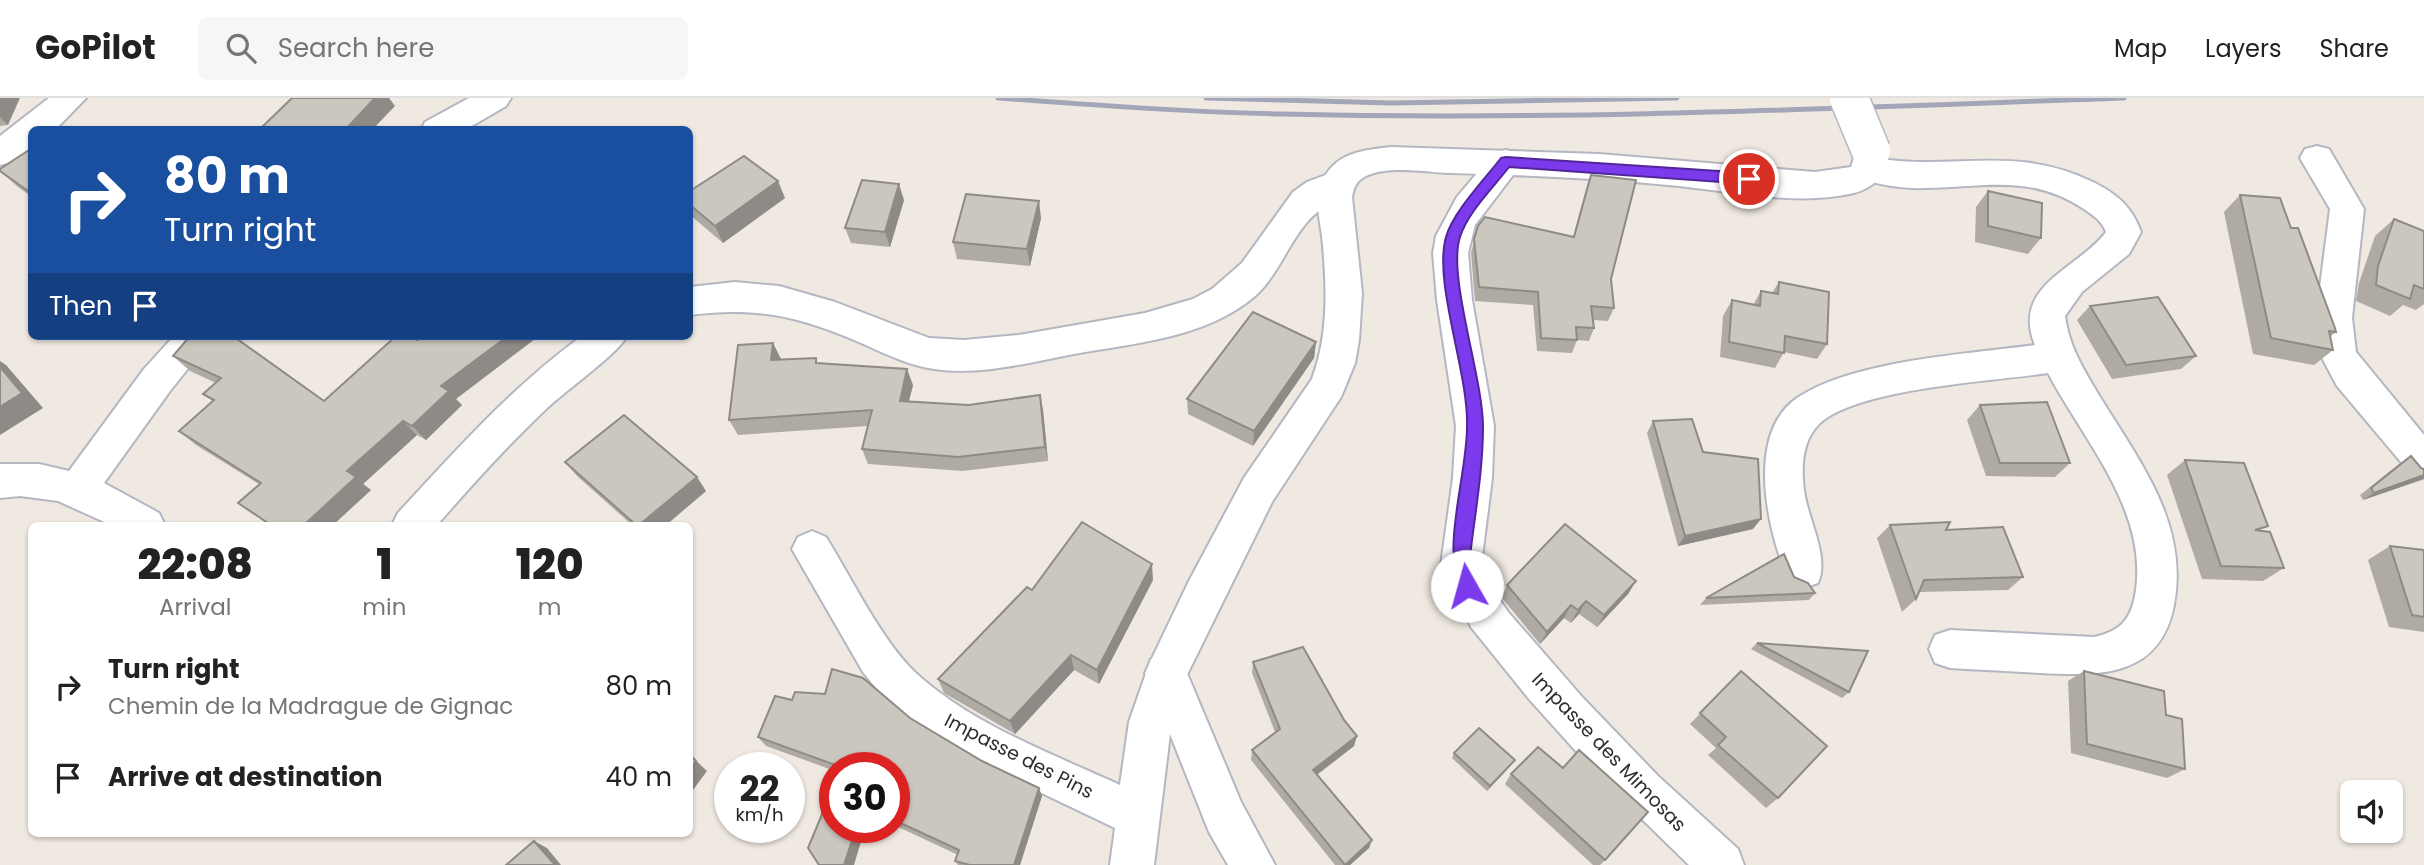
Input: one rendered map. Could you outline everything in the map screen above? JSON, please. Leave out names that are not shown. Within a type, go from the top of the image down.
[{"type":"street","points":[[37,126],[70,98]]},
{"type":"street","points":[[444,126],[495,98]]},
{"type":"street","points":[[1849,98],[1870,160],[1903,176],[2011,169],[2047,175],[2075,186],[2120,219],[2124,229],[2120,243],[2064,285],[2049,305],[2046,320],[2060,357],[2136,495],[2155,538],[2159,568],[2152,616],[2143,635],[2117,652],[2094,656],[1950,649]]},
{"type":"street","points":[[0,153],[28,133]]},
{"type":"street","points":[[2316,158],[2347,209],[2334,318],[2338,354],[2350,375],[2424,462]]},
{"type":"street","points":[[693,301],[729,295],[786,301],[823,311],[915,349],[953,356],[999,353],[1165,323],[1218,303],[1243,286],[1262,264],[1304,199],[1322,188],[1336,184],[1348,169],[1376,160],[1506,162],[1802,183],[1854,180],[1870,160]]},
{"type":"street","name":"Impasse des Mimosas","points":[[1506,162],[1475,201],[1453,237],[1450,271],[1472,383],[1475,427],[1461,565],[1467,586],[1478,606],[1556,702],[1722,865]]},
{"type":"street","points":[[1132,865],[1150,722],[1166,673],[1203,594],[1258,490],[1328,386],[1337,368],[1342,346],[1344,286],[1336,184]]},
{"type":"street","points":[[79,488],[156,380],[193,340]]},
{"type":"street","points":[[415,522],[518,414],[576,358],[602,340]]},
{"type":"street","points":[[1804,570],[1786,492],[1784,460],[1791,434],[1810,411],[1827,400],[1871,385],[2060,357]]},
{"type":"street","points":[[0,481],[42,480],[79,488],[140,522]]},
{"type":"street","name":"Impasse des Pins","points":[[812,549],[878,658],[902,688],[932,711],[1002,752],[1138,816]]},
{"type":"street","points":[[1166,673],[1225,817],[1253,865]]},
{"type":"building","points":[[292,98],[375,98],[349,126],[263,126]]},
{"type":"building","points":[[28,151],[28,191],[0,171]]},
{"type":"building","points":[[744,156],[778,181],[715,226],[693,208],[693,189]]},
{"type":"building","points":[[1591,175],[1636,180],[1611,279],[1614,308],[1591,306],[1594,328],[1576,327],[1577,340],[1541,338],[1538,292],[1479,287],[1474,239],[1478,226],[1485,217],[1574,237]]},
{"type":"building","points":[[862,180],[899,184],[885,232],[845,228]]},
{"type":"building","points":[[1988,191],[2042,203],[2041,238],[1988,226]]},
{"type":"building","points":[[966,194],[1039,201],[1027,249],[953,242]]},
{"type":"building","points":[[2240,195],[2280,198],[2291,228],[2298,228],[2335,328],[2336,332],[2329,331],[2333,350],[2271,338]]},
{"type":"building","points":[[2394,219],[2424,231],[2424,289],[2414,285],[2410,299],[2376,285],[2378,266]]},
{"type":"building","points":[[1779,282],[1829,292],[1827,344],[1785,336],[1784,353],[1729,342],[1732,300],[1760,306],[1761,291],[1778,294]]},
{"type":"building","points":[[2158,297],[2196,356],[2126,365],[2090,306]]},
{"type":"building","points":[[1253,312],[1316,342],[1254,431],[1187,399]]},
{"type":"building","points":[[187,340],[239,340],[324,401],[392,340],[503,340],[441,386],[449,391],[412,426],[403,421],[347,471],[356,477],[307,522],[266,522],[238,503],[261,483],[179,431],[214,400],[203,394],[221,378],[173,356]]},
{"type":"building","points":[[773,343],[771,360],[816,358],[816,363],[907,369],[900,401],[969,405],[1040,395],[1045,447],[958,457],[862,449],[872,410],[729,420],[738,345]]},
{"type":"building","points":[[0,367],[22,393],[0,407]]},
{"type":"building","points":[[2047,402],[2070,463],[2000,463],[1980,405]]},
{"type":"building","points":[[624,415],[697,477],[643,522],[633,522],[565,462]]},
{"type":"building","points":[[1692,419],[1703,452],[1758,459],[1761,519],[1685,536],[1653,421]]},
{"type":"building","points":[[2411,456],[2424,469],[2424,475],[2374,493],[2371,488]]},
{"type":"building","points":[[2185,460],[2244,463],[2268,526],[2255,530],[2270,532],[2284,568],[2221,566]]},
{"type":"building","points":[[1082,522],[1152,564],[1097,670],[1071,655],[1010,721],[938,679],[1027,587],[1032,590]]},
{"type":"building","points":[[1950,522],[1946,530],[2003,527],[2023,577],[1924,580],[1916,599],[1890,525]]},
{"type":"building","points":[[1565,524],[1636,581],[1604,615],[1586,601],[1578,610],[1571,605],[1547,632],[1507,585]]},
{"type":"building","points":[[2390,546],[2424,550],[2424,617],[2412,615]]},
{"type":"building","points":[[1784,554],[1794,577],[1808,583],[1815,593],[1706,598]]},
{"type":"building","points":[[1757,643],[1868,651],[1849,692]]},
{"type":"building","points":[[1303,647],[1344,720],[1357,736],[1313,770],[1372,840],[1345,865],[1252,750],[1280,729],[1253,662]]},
{"type":"building","points":[[832,669],[863,678],[910,718],[982,761],[1039,788],[1014,865],[970,865],[955,861],[959,850],[910,827],[910,752],[819,752],[819,759],[758,737],[775,696],[792,700],[795,692],[825,694]]},
{"type":"building","points":[[1741,671],[1827,746],[1778,798],[1718,745],[1726,737],[1700,713]]},
{"type":"building","points":[[2084,671],[2164,691],[2166,715],[2182,719],[2185,769],[2087,744]]},
{"type":"building","points":[[1479,728],[1515,760],[1490,786],[1454,753]]},
{"type":"building","points":[[1538,747],[1563,768],[1579,750],[1648,812],[1605,860],[1511,774]]},
{"type":"building","points":[[819,822],[819,843],[851,843],[844,865],[819,865],[808,848]]},
{"type":"building","points":[[534,841],[555,865],[506,865]]},
{"type":"railway","points":[[998,98],[1245,113],[1386,116],[1597,115],[2124,98]]},
{"type":"railway","points":[[1206,98],[1391,103],[1677,98]]},
{"type":"route","points":[[1467,586],[1461,565],[1475,427],[1472,383],[1450,271],[1453,237],[1475,201],[1506,162],[1749,179]]}]
